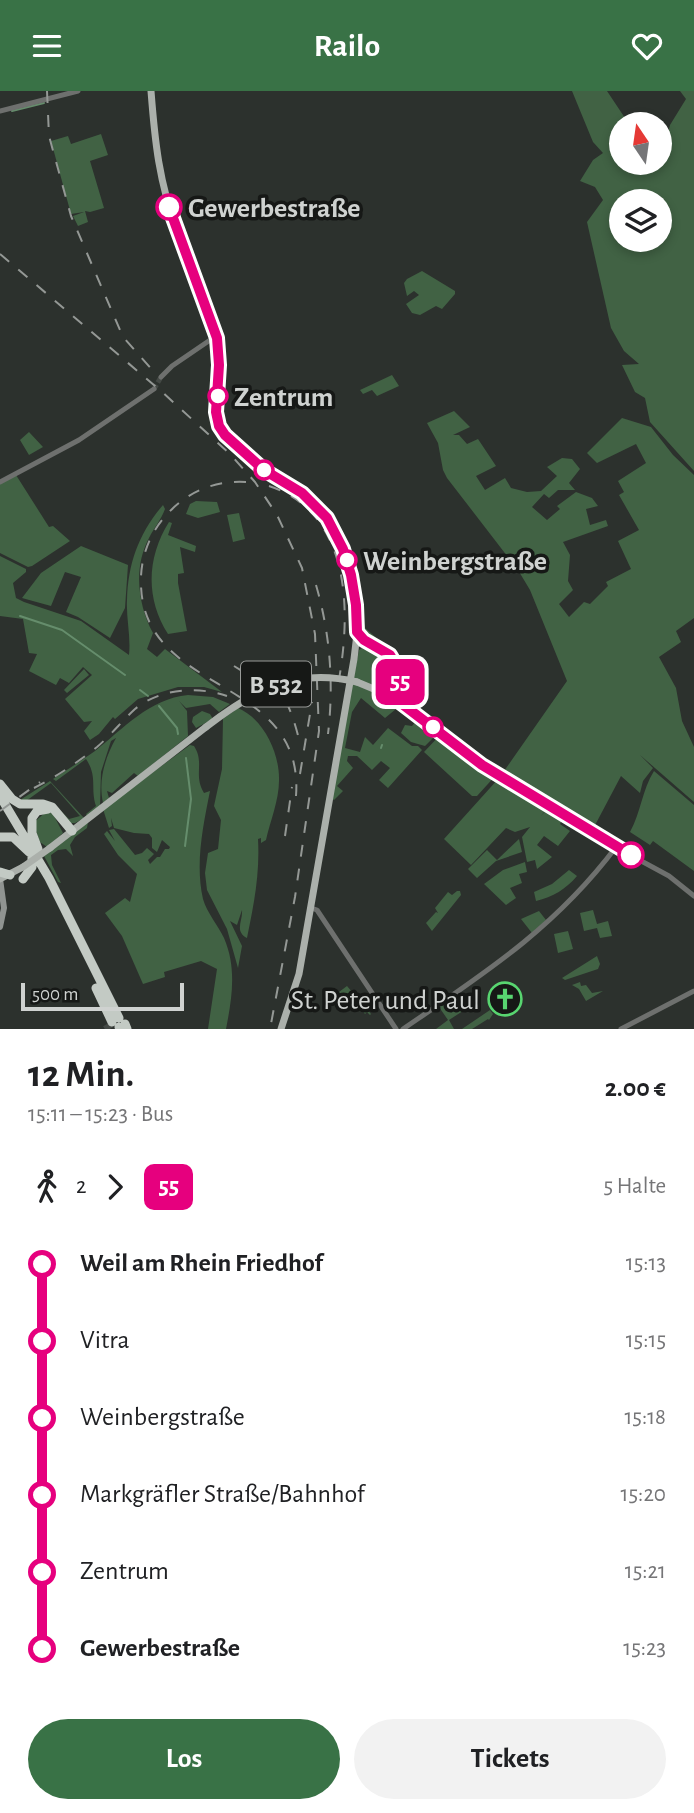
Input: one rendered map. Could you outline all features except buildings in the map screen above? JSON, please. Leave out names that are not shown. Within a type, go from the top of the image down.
[{"type":"highway","points":[[0,787],[20,804],[43,804],[52,807],[69,829]]},
{"type":"highway","points":[[0,787],[119,1024]]},
{"type":"highway","points":[[0,796],[42,865],[97,967]]},
{"type":"highway","points":[[0,804],[34,855],[87,948],[97,967],[96,982],[105,993],[119,1024]]},
{"type":"highway","points":[[35,880],[31,824],[33,814],[46,809],[53,812],[69,829]]},
{"type":"highway","points":[[69,829],[85,821]]},
{"type":"highway","points":[[0,837],[13,837],[34,855]]},
{"type":"highway","points":[[23,879],[32,867],[34,855]]},
{"type":"main road","points":[[150,91],[156,159],[161,179],[175,227],[216,336],[219,361],[216,412],[221,429],[264,470],[302,493],[319,508],[337,535],[347,559],[362,639],[355,652],[296,986],[281,1029]]},
{"type":"main road","points":[[362,639],[386,652],[397,664],[401,675],[393,697]]},
{"type":"main road","name":"B 532","points":[[85,821],[206,727],[245,699],[273,685],[317,678],[358,682],[393,697]]},
{"type":"main road","points":[[0,927],[4,911],[2,881],[50,848],[69,829]]},
{"type":"street","points":[[0,111],[78,91]]},
{"type":"street","points":[[162,377],[172,366],[216,336]]},
{"type":"street","points":[[0,482],[79,440],[154,389]]},
{"type":"street","points":[[398,688],[401,701]]},
{"type":"street","points":[[393,697],[482,765],[668,876],[694,896]]},
{"type":"street","points":[[402,1029],[534,936],[573,898],[616,846]]},
{"type":"street","points":[[311,908],[317,910],[396,1029]]},
{"type":"street","points":[[621,1029],[694,991]]},
{"type":"green space","points":[[572,91],[607,91],[621,112],[609,112],[609,175],[672,175],[672,122],[686,99],[680,91],[694,91],[694,471],[650,422],[645,398],[635,392],[622,365],[639,364],[624,351],[611,328],[587,222],[603,200],[595,187],[580,181],[593,160],[603,153],[593,142]]},
{"type":"green space","points":[[101,134],[108,155],[90,161],[104,208],[85,211],[88,222],[78,226],[73,216],[84,212],[71,214],[51,141],[68,136],[71,144]]},
{"type":"green space","points":[[422,271],[455,291],[455,294],[442,309],[436,306],[420,315],[412,313],[406,304],[419,295],[414,291],[407,296],[404,283]]},
{"type":"green space","points":[[392,375],[399,386],[377,396],[372,390],[363,394],[360,390]]},
{"type":"green space","points":[[454,411],[470,427],[453,435],[459,435],[467,444],[478,439],[496,466],[476,476],[485,490],[505,478],[511,488],[527,492],[541,491],[557,476],[547,467],[562,458],[572,459],[580,469],[569,483],[575,490],[558,490],[549,498],[544,494],[532,507],[547,520],[560,509],[557,506],[576,492],[592,498],[598,506],[586,509],[590,525],[606,520],[608,526],[563,542],[570,555],[568,581],[573,590],[559,604],[569,617],[584,602],[590,604],[608,586],[606,582],[631,569],[618,541],[639,530],[619,495],[624,492],[618,481],[646,463],[636,444],[597,463],[587,453],[622,418],[651,427],[673,455],[694,475],[694,618],[676,631],[681,642],[659,657],[676,688],[682,721],[694,747],[694,802],[640,755],[653,768],[643,781],[640,793],[621,776],[593,829],[502,774],[567,681],[530,590],[443,470],[438,443],[427,423]]},
{"type":"green space","points":[[29,432],[43,447],[29,455],[20,440]]},
{"type":"green space","points":[[16,475],[49,527],[53,526],[70,541],[28,567],[0,553],[0,484]]},
{"type":"green space","points":[[196,501],[217,502],[220,512],[198,518],[186,514],[190,504]]},
{"type":"green space","points":[[163,505],[165,509],[144,550],[139,574],[141,599],[153,633],[147,649],[157,657],[165,649],[222,692],[204,687],[178,687],[138,699],[115,719],[113,717],[99,734],[90,740],[84,731],[92,721],[84,722],[65,699],[92,675],[83,667],[69,683],[60,678],[56,685],[29,671],[37,654],[29,653],[23,619],[0,616],[0,556],[26,569],[13,583],[16,598],[81,621],[129,655],[127,607],[130,573],[141,538]]},
{"type":"green space","points":[[239,513],[245,539],[233,542],[227,515]]},
{"type":"green space","points":[[169,522],[172,523],[168,535],[196,546],[195,552],[180,547],[184,573],[178,574],[178,583],[187,631],[168,634],[155,606],[152,578],[156,549]]},
{"type":"green space","points":[[81,546],[128,565],[125,608],[110,638],[66,612],[81,577],[65,572],[51,606],[22,598],[41,573]]},
{"type":"green space","points":[[360,607],[365,628],[395,654],[407,672],[411,694],[433,725],[401,697],[400,666],[360,635]]},
{"type":"green space","points":[[367,644],[392,659],[399,673],[394,690],[387,691],[353,680],[359,650]]},
{"type":"green space","points":[[84,669],[89,675],[67,693],[64,690]]},
{"type":"green space","points":[[352,683],[397,701],[436,735],[425,746],[411,742],[401,733],[405,725],[412,726],[417,720],[407,711],[396,709],[385,718],[361,698],[352,712],[345,748],[360,752],[365,737],[373,745],[388,728],[422,750],[388,788],[379,780],[390,768],[381,761],[372,770],[357,756],[348,756],[347,761],[353,768],[337,786],[343,791],[334,800],[332,799]]},
{"type":"green space","points":[[188,695],[213,697],[230,704],[219,712],[210,704],[186,708],[179,701],[187,711],[188,736],[138,776],[134,773],[112,793],[107,791],[109,798],[103,803],[101,786],[104,769],[116,738],[111,741],[101,772],[100,807],[87,816],[96,806],[92,771],[86,759],[56,781],[53,779],[95,751],[149,708]]},
{"type":"green space","points":[[238,708],[256,720],[269,738],[277,760],[279,788],[266,840],[261,843],[261,838],[258,839],[257,876],[247,938],[240,929],[242,910],[237,925],[230,921],[242,946],[238,968],[227,929],[207,890],[205,873],[208,853],[218,849],[221,820],[214,806],[222,769],[223,719]]},
{"type":"green space","points":[[202,711],[210,714],[213,719],[196,728],[192,722],[193,717]]},
{"type":"green space","points":[[441,734],[497,774],[477,796],[472,796],[424,752]]},
{"type":"green space","points":[[190,745],[194,746],[199,758],[201,787],[204,793],[210,791],[200,872],[203,899],[224,938],[231,961],[231,994],[226,1029],[208,1029],[217,969],[201,961],[164,972],[165,977],[143,984],[122,936],[105,913],[125,898],[130,902],[137,874],[118,855],[104,834],[107,831],[115,841],[109,830],[114,829],[135,855],[147,848],[154,854],[148,860],[150,864],[170,847],[162,840],[157,852],[152,848],[149,834],[114,828],[111,818],[112,826],[109,828],[103,809]]},
{"type":"green space","points":[[654,771],[694,805],[694,871],[653,841],[650,845],[630,832]]},
{"type":"green space","points":[[499,778],[547,808],[541,816],[549,807],[564,817],[560,824],[570,831],[558,846],[544,836],[537,845],[552,857],[537,869],[535,860],[527,862],[522,837],[530,827],[515,832],[506,828],[471,865],[444,839]]},
{"type":"green space","points":[[50,781],[84,818],[69,823],[54,804],[69,819],[80,816],[51,783],[26,801],[20,800]]},
{"type":"green space","points":[[47,811],[53,814],[63,833],[47,847],[40,842],[33,823]]},
{"type":"green space","points":[[88,822],[87,828],[75,837],[70,845],[73,856],[66,849],[51,855],[52,865],[61,883],[58,882],[44,856]]},
{"type":"green space","points":[[519,839],[522,852],[496,861],[477,878],[468,869],[487,850],[497,860]]},
{"type":"green space","points":[[525,862],[527,872],[519,874],[522,883],[510,888],[516,898],[506,905],[484,884],[503,870]]},
{"type":"green space","points":[[569,870],[577,876],[568,885],[554,895],[536,901],[534,892],[552,884]]},
{"type":"green space","points":[[460,891],[461,895],[432,931],[426,923],[438,913],[435,908],[448,892],[452,895]]},
{"type":"green space","points":[[593,910],[597,924],[608,921],[612,936],[600,938],[597,928],[584,931],[580,913]]},
{"type":"green space","points":[[539,911],[546,920],[532,933],[521,919]]},
{"type":"green space","points":[[568,931],[573,949],[558,953],[554,934]]},
{"type":"green space","points":[[597,956],[600,964],[598,969],[565,980],[562,978]]},
{"type":"green space","points":[[580,982],[581,986],[586,985],[592,993],[603,991],[586,1001],[579,989],[572,985]]},
{"type":"green space","points":[[347,986],[370,1015],[367,1012],[365,1014],[354,1000],[342,1003],[339,992]]},
{"type":"green space","points":[[457,995],[466,1009],[449,1020],[454,1029],[436,1029],[448,1020],[439,1007]]},
{"type":"green space","points":[[490,1010],[493,1014],[489,1020],[472,1029],[462,1029]]},
{"type":"waterway","points":[[12,111],[44,103]]},
{"type":"waterway","points":[[20,616],[62,630],[125,675]]},
{"type":"waterway","points":[[140,690],[148,696]]},
{"type":"waterway","points":[[159,706],[177,728],[178,734]]},
{"type":"waterway","points":[[185,846],[191,799],[186,758]]},
{"type":"tunnel","points":[[154,389],[161,377]]},
{"type":"tunnel","points":[[107,1024],[110,1029]]},
{"type":"railway","points":[[47,91],[49,136],[71,216],[123,337],[155,373]]},
{"type":"railway","points":[[0,254],[161,391],[230,454],[255,482],[277,515],[302,568],[315,634],[319,731],[295,897],[270,1029]]},
{"type":"railway","points":[[246,482],[210,486],[189,496],[170,511],[148,543],[143,559],[141,585],[149,621],[168,648],[194,669],[252,705],[276,728],[292,757],[296,796]]},
{"type":"railway","points":[[269,486],[297,500],[317,519],[331,543],[340,570],[344,599],[345,628],[338,685]]},
{"type":"railway","points":[[316,585],[330,658],[328,734]]},
{"type":"railway","points":[[256,664],[273,679],[285,699],[300,744]]},
{"type":"railway","points":[[234,666],[271,689],[279,698]]},
{"type":"railway","points":[[34,788],[90,753],[145,702],[168,693],[192,690],[227,696]]},
{"type":"railway","points":[[300,774],[312,702]]},
{"type":"railway","points":[[0,811],[40,782]]},
{"type":"railway","points":[[285,836],[292,787]]},
{"type":"bus line","name":"55","points":[[169,207],[196,287],[217,338],[219,386],[216,412],[219,426],[225,435],[264,470],[302,493],[327,518],[347,559],[354,590],[357,632],[364,640],[379,646],[390,655],[400,672],[400,684],[393,697],[482,765],[631,855]]},
{"type":"place","name":"Gewerbestraße","points":[[169,207]]},
{"type":"place","name":"Zentrum","points":[[218,396]]},
{"type":"place","name":"Weinbergstraße","points":[[347,560]]},
{"type":"place","name":"St. Peter und Paul","points":[[505,999]]}]
